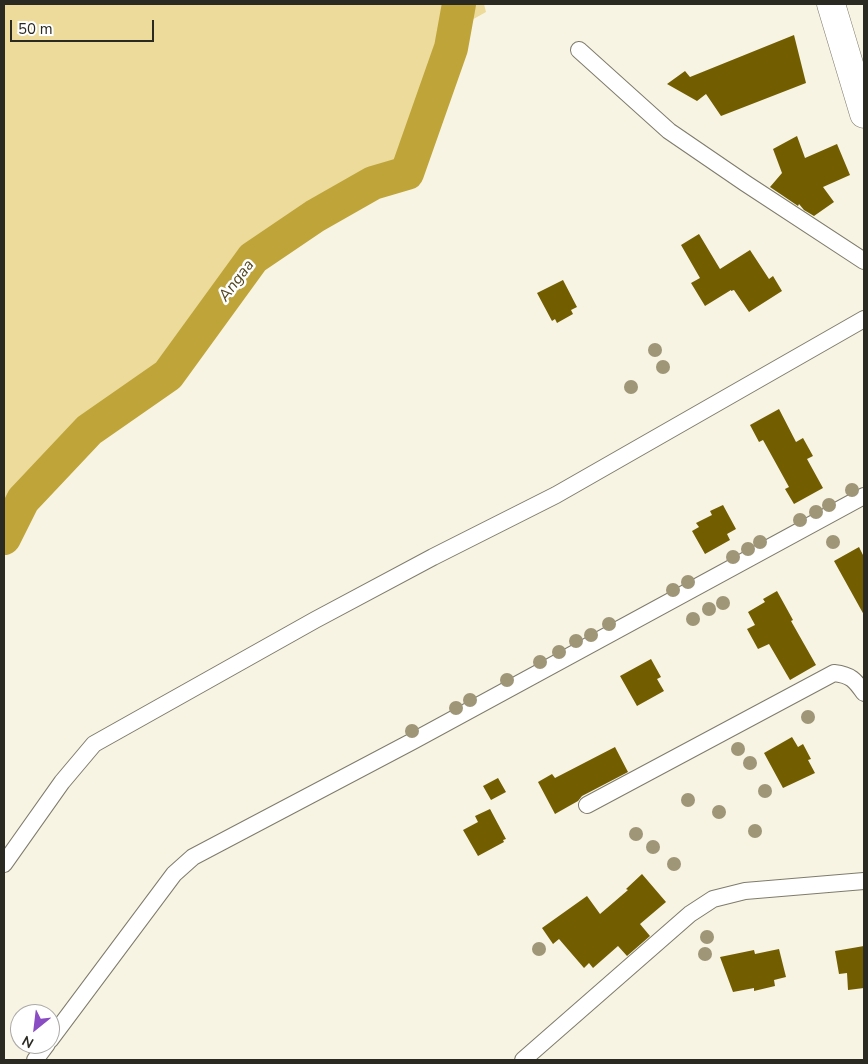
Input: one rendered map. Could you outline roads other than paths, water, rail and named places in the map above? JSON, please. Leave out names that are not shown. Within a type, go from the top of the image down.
[{"type":"highway","points":[[831,4],[864,114]]},
{"type":"street","points":[[579,50],[669,130],[744,183],[864,261]]},
{"type":"street","points":[[4,864],[62,782],[94,744],[433,556],[556,495],[864,319]]},
{"type":"street","points":[[60,1027],[174,874],[193,857],[412,741],[864,496]]},
{"type":"street","points":[[587,805],[834,673],[846,674],[856,681],[864,693]]},
{"type":"street","points":[[522,1060],[690,914],[713,899],[745,891],[864,881]]},
{"type":"waterway","name":"Angaa","points":[[4,538],[23,500],[89,430],[168,375],[253,258],[315,216],[373,183],[407,173],[451,48],[459,4]]}]
